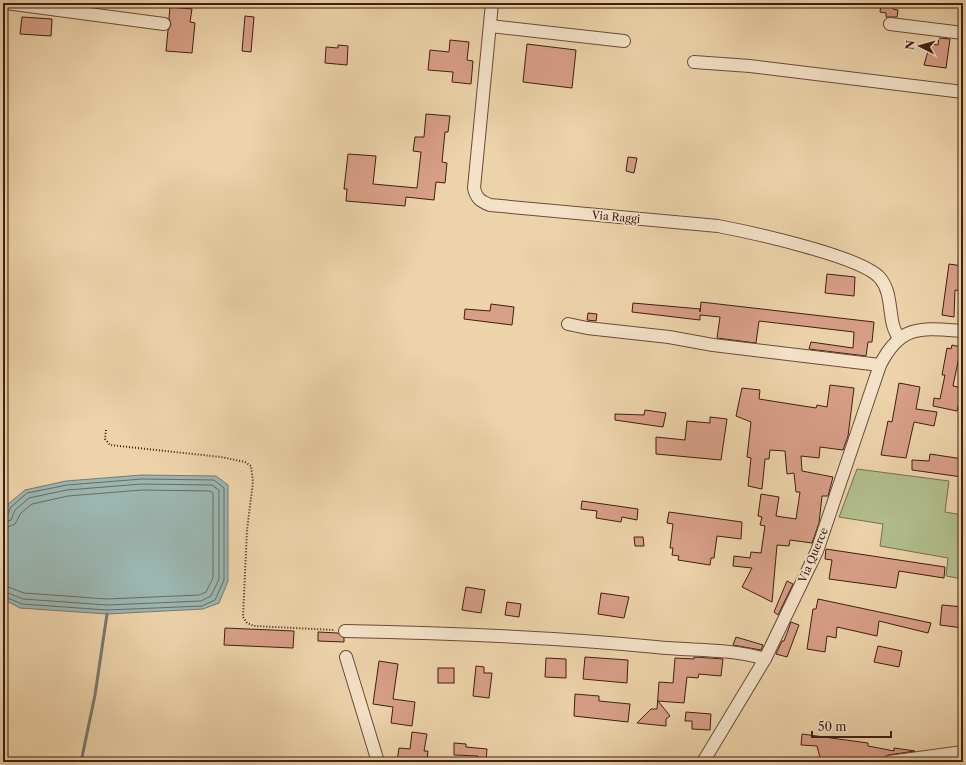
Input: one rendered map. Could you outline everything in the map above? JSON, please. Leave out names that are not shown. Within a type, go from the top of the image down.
[{"type":"street","points":[[6,3],[164,24]]},
{"type":"street","name":"Via Raggi","points":[[492,3],[474,188],[476,196],[482,202],[520,208],[718,226],[754,233],[857,263],[879,277],[884,286],[890,301],[893,325],[899,339]]},
{"type":"street","points":[[890,24],[963,33]]},
{"type":"street","points":[[490,26],[624,41]]},
{"type":"street","points":[[694,62],[750,66],[963,92]]},
{"type":"street","points":[[568,324],[587,328],[669,337],[713,345],[880,365]]},
{"type":"street","points":[[899,339],[911,331],[935,329],[963,331]]},
{"type":"street","name":"Via Querce","points":[[703,762],[764,659],[817,551],[880,365],[886,353],[899,339]]},
{"type":"street","points":[[345,631],[469,634],[608,642],[750,654],[764,659]]},
{"type":"street","points":[[346,657],[378,762]]},
{"type":"street","points":[[889,762],[963,752]]},
{"type":"path","points":[[106,430],[105,440],[110,445],[221,457],[244,462],[251,466],[253,482],[247,530],[243,617],[247,623],[254,626],[345,631]]},
{"type":"green space","points":[[857,469],[949,481],[945,512],[963,515],[963,579],[946,576],[948,558],[880,546],[883,524],[839,517]]},
{"type":"water","points":[[142,475],[216,476],[228,485],[228,581],[219,603],[203,609],[107,614],[20,608],[3,599],[3,520],[7,505],[25,490],[66,481]]},
{"type":"building","points":[[881,3],[894,3],[893,9],[898,10],[897,17],[886,17],[886,13],[880,12]]},
{"type":"building","points":[[170,7],[192,9],[190,22],[195,23],[192,53],[166,51],[168,30],[171,25],[169,18]]},
{"type":"building","points":[[245,16],[254,17],[251,52],[242,51]]},
{"type":"building","points":[[22,17],[52,19],[51,36],[20,34]]},
{"type":"building","points":[[939,38],[950,39],[946,68],[924,65],[930,44],[938,45]]},
{"type":"building","points":[[450,40],[469,42],[467,60],[473,61],[471,84],[452,82],[453,72],[428,70],[430,50],[449,52]]},
{"type":"building","points":[[527,44],[576,50],[572,88],[523,82]]},
{"type":"building","points":[[338,45],[348,46],[347,65],[325,63],[326,47],[338,48]]},
{"type":"building","points":[[426,114],[450,116],[448,132],[445,132],[442,162],[447,163],[445,183],[436,182],[434,200],[406,197],[405,206],[346,201],[347,189],[344,189],[348,154],[376,156],[373,184],[417,188],[421,152],[413,151],[415,137],[424,137]]},
{"type":"building","points":[[628,157],[637,158],[634,173],[626,171]]},
{"type":"building","points":[[949,264],[963,266],[963,291],[955,290],[954,317],[942,315]]},
{"type":"building","points":[[827,274],[855,277],[854,296],[825,293]]},
{"type":"building","points":[[701,302],[874,322],[872,342],[868,342],[866,356],[809,349],[811,342],[853,348],[854,332],[759,321],[756,343],[717,338],[720,317],[700,315],[700,320],[632,312],[633,303],[700,309],[700,312]]},
{"type":"building","points":[[491,304],[514,307],[512,325],[464,319],[465,309],[490,311]]},
{"type":"building","points":[[588,313],[597,314],[596,321],[587,320]]},
{"type":"building","points":[[952,345],[961,347],[953,386],[962,388],[957,411],[933,406],[934,398],[940,399],[945,375],[942,375],[947,348],[951,349]]},
{"type":"building","points":[[899,383],[920,387],[916,409],[937,412],[934,426],[914,422],[906,458],[881,455],[888,421],[892,422]]},
{"type":"building","points":[[830,385],[854,388],[848,436],[843,450],[820,447],[819,458],[801,456],[802,471],[833,477],[828,496],[822,496],[819,523],[812,543],[790,540],[789,546],[777,545],[772,602],[742,587],[752,568],[733,566],[734,556],[750,558],[751,552],[761,553],[765,526],[760,525],[762,517],[758,516],[761,494],[779,497],[776,516],[796,519],[800,492],[796,492],[794,473],[787,474],[785,451],[770,450],[769,459],[765,459],[762,489],[748,486],[751,458],[747,457],[751,422],[736,416],[742,388],[760,390],[759,399],[816,408],[817,405],[827,407]]},
{"type":"building","points":[[645,410],[666,413],[663,427],[615,420],[615,414],[644,415]]},
{"type":"building","points":[[710,417],[727,419],[721,460],[656,454],[656,437],[685,440],[687,421],[710,423]]},
{"type":"building","points":[[930,454],[963,459],[962,477],[912,470],[912,460],[929,461]]},
{"type":"building","points":[[582,501],[638,509],[637,520],[622,517],[621,522],[596,518],[597,511],[581,509]]},
{"type":"building","points":[[669,512],[742,522],[741,539],[717,536],[714,558],[711,558],[710,565],[678,560],[679,556],[672,555],[673,548],[670,548],[673,524],[667,523]]},
{"type":"building","points":[[634,537],[643,537],[644,546],[635,546]]},
{"type":"building","points":[[826,549],[945,567],[944,578],[899,571],[896,588],[829,579],[832,560],[825,559]]},
{"type":"building","points":[[787,581],[793,584],[778,615],[774,612]]},
{"type":"building","points":[[466,587],[485,590],[481,613],[462,610]]},
{"type":"building","points":[[601,593],[629,597],[624,618],[598,614]]},
{"type":"building","points":[[818,599],[931,623],[928,633],[879,621],[877,636],[837,627],[836,638],[827,636],[825,652],[807,649],[813,609],[816,609]]},
{"type":"building","points":[[507,602],[521,604],[519,617],[505,615]]},
{"type":"building","points":[[942,605],[963,607],[963,628],[940,625]]},
{"type":"building","points":[[791,622],[799,625],[787,657],[776,654],[782,641],[784,641]]},
{"type":"building","points":[[225,628],[294,631],[293,648],[224,645]]},
{"type":"building","points":[[318,632],[338,633],[344,638],[344,642],[318,641]]},
{"type":"building","points":[[736,637],[763,645],[761,650],[733,645]]},
{"type":"building","points":[[878,646],[902,651],[899,667],[874,662]]},
{"type":"building","points":[[585,657],[628,660],[627,683],[583,679]]},
{"type":"building","points":[[694,657],[723,659],[721,676],[699,674],[698,678],[687,677],[684,703],[658,701],[670,716],[666,719],[666,726],[637,723],[651,709],[657,709],[659,682],[673,683],[675,658],[694,659]]},
{"type":"building","points":[[546,658],[566,659],[566,678],[545,677]]},
{"type":"building","points":[[379,661],[398,664],[393,699],[415,702],[412,726],[391,723],[393,707],[373,704]]},
{"type":"building","points":[[476,666],[484,667],[484,673],[492,673],[489,698],[473,696]]},
{"type":"building","points":[[438,668],[454,668],[454,683],[438,683]]},
{"type":"building","points":[[575,694],[599,696],[599,701],[630,704],[628,722],[574,716]]},
{"type":"building","points":[[686,712],[711,714],[710,730],[692,729],[692,721],[685,721]]},
{"type":"building","points":[[412,732],[427,734],[424,751],[428,751],[427,762],[397,762],[399,748],[410,749]]},
{"type":"building","points":[[802,734],[868,743],[868,746],[894,751],[894,748],[915,751],[888,755],[882,760],[867,762],[821,762],[817,746],[801,745]]},
{"type":"building","points":[[454,743],[466,744],[466,747],[487,749],[486,762],[477,762],[478,756],[454,755]]},
{"type":"waterway","points":[[81,762],[95,695],[107,614]]}]
